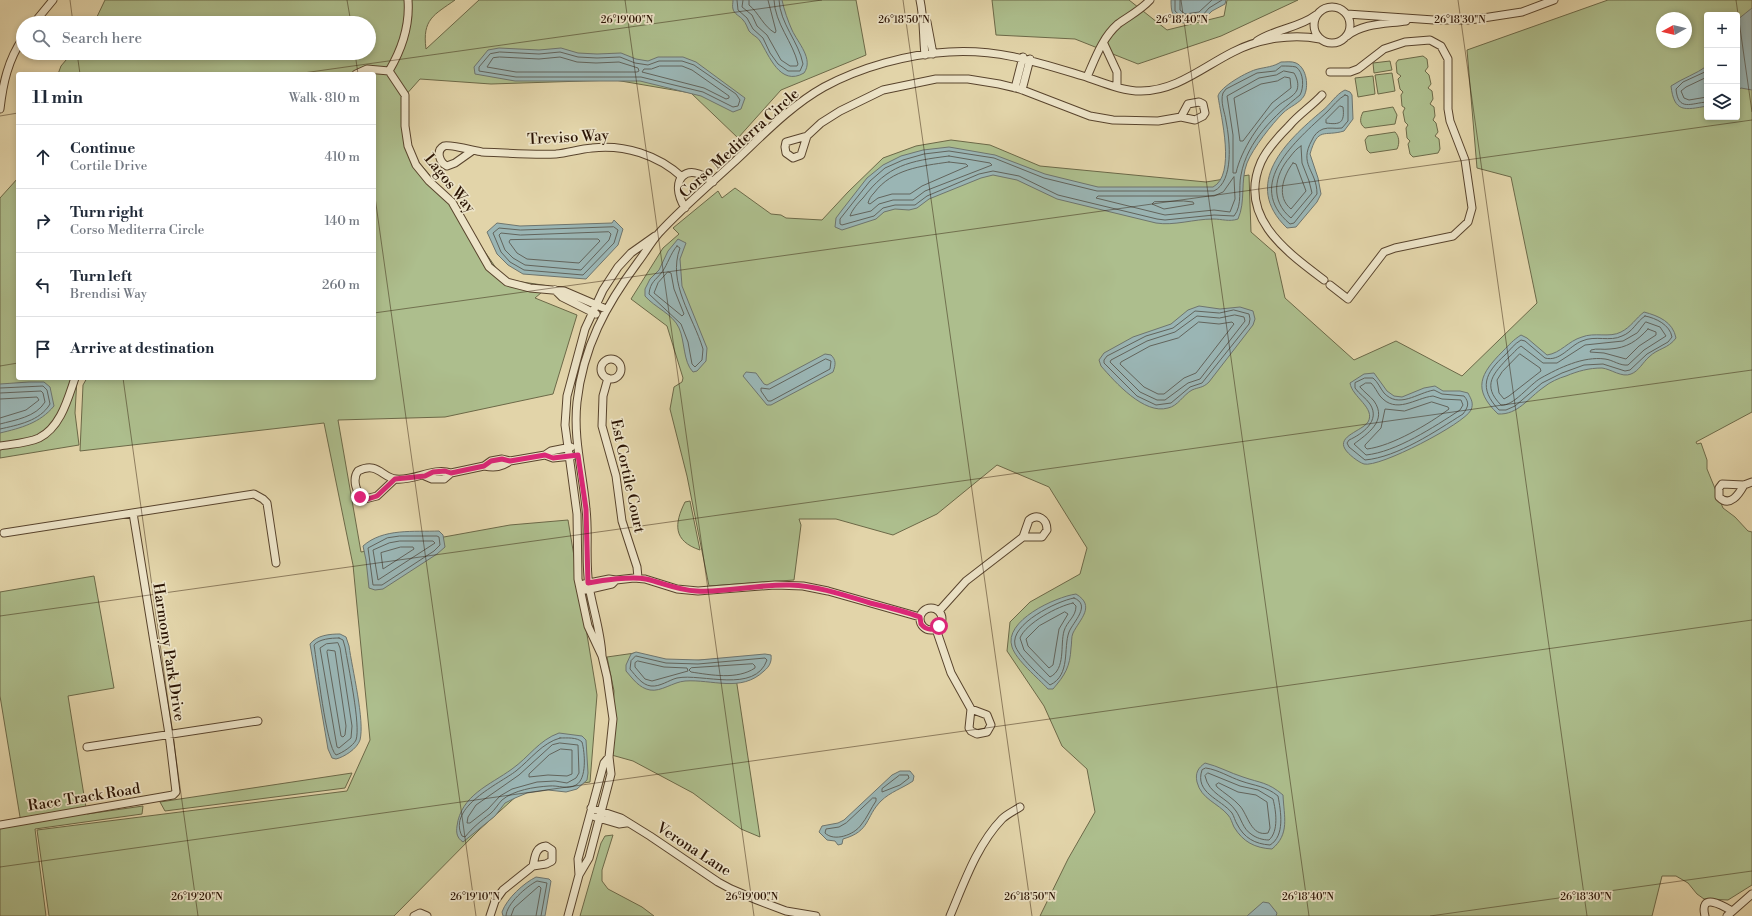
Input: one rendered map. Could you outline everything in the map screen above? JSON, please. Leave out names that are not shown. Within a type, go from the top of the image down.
[{"type":"street","points":[[40,16],[53,0]]},
{"type":"street","points":[[360,72],[367,69],[389,71],[398,56],[405,37],[408,20],[408,0]]},
{"type":"street","points":[[920,0],[923,17],[922,23],[925,54]]},
{"type":"street","points":[[1087,77],[1099,50],[1104,44],[1108,35],[1118,25],[1143,8],[1150,0]]},
{"type":"street","points":[[1320,40],[1314,30],[1314,20],[1319,12],[1322,0]]},
{"type":"street","points":[[1334,0],[1344,12],[1350,25],[1347,36]]},
{"type":"street","name":"Corso Mediterra Circle","points":[[568,916],[579,875],[589,858],[611,774],[609,757],[612,730],[612,705],[608,678],[602,656],[599,627],[589,586],[586,509],[577,446],[577,398],[588,356],[606,309],[626,277],[659,234],[776,123],[805,99],[825,86],[866,69],[925,54],[981,52],[1026,58],[1117,87],[1139,91],[1158,89],[1173,85],[1235,51],[1253,44],[1279,30],[1304,22],[1319,12],[1332,6],[1344,12],[1446,21],[1488,19],[1522,12],[1554,0]]},
{"type":"street","points":[[923,17],[927,22],[933,54]]},
{"type":"street","name":"Corso Mediterra Circle","points":[[1253,44],[1295,37],[1320,40],[1331,44],[1342,40],[1354,31],[1365,27],[1421,19]]},
{"type":"street","points":[[1322,95],[1290,125],[1267,152],[1258,171],[1255,192],[1258,210],[1271,234],[1288,252],[1348,299],[1384,252],[1394,248],[1447,239],[1453,236],[1465,227],[1472,208],[1465,160],[1452,126],[1448,109],[1448,59],[1440,46],[1430,40],[1405,42],[1384,49],[1358,69],[1350,72],[1330,72]]},
{"type":"street","points":[[1104,44],[1117,72],[1117,87]]},
{"type":"street","points":[[0,109],[5,75],[16,51]]},
{"type":"street","points":[[1019,89],[1026,58]]},
{"type":"street","name":"Lagos Way","points":[[389,71],[405,95],[405,126],[408,146],[416,165],[429,181],[452,202],[489,267],[507,282],[530,288],[564,291],[594,308],[602,317]]},
{"type":"street","points":[[807,136],[821,123],[859,100],[883,90],[906,84],[936,79],[968,79],[1019,89],[1090,116],[1134,122],[1158,121],[1181,116]]},
{"type":"street","name":"Treviso Way","points":[[472,151],[554,154],[597,147],[624,148],[654,158],[670,167],[682,177]]},
{"type":"street","points":[[685,208],[677,190],[677,184],[682,177],[693,172],[703,174],[713,182]]},
{"type":"street","name":"Corso Mediterra Circle","points":[[602,656],[588,626],[579,588],[576,558],[577,514],[565,425],[567,396],[578,351],[594,308],[618,267],[640,245],[659,234]]},
{"type":"street","name":"Lagos Way","points":[[594,308],[606,309]]},
{"type":"street","name":"Est Cortile Court","points":[[608,378],[604,396],[602,426],[616,476],[622,521],[637,567],[638,578]]},
{"type":"street","points":[[0,446],[40,438],[58,418],[67,402],[74,380]]},
{"type":"street","points":[[395,479],[377,496],[365,500],[357,493],[355,478],[358,471],[368,468],[376,469],[395,479],[425,476],[433,472],[445,471],[451,473],[484,466],[492,468],[503,466],[510,461],[545,455],[551,451],[577,446]]},
{"type":"street","points":[[545,455],[553,458],[578,455]]},
{"type":"street","points":[[1744,485],[1752,482]]},
{"type":"street","points":[[4,533],[254,494],[267,503],[276,563]]},
{"type":"street","name":"Harmony Park Drive","points":[[133,513],[177,789],[173,795]]},
{"type":"street","points":[[939,611],[966,581],[1023,537]]},
{"type":"street","points":[[579,588],[612,584],[616,580],[638,578],[677,589],[698,591],[775,585],[803,586],[834,592],[920,617]]},
{"type":"street","points":[[928,608],[932,608],[939,611],[942,618],[941,623],[936,629],[929,630],[924,627],[920,617],[928,608]]},
{"type":"street","points":[[936,629],[951,673],[971,709]]},
{"type":"street","points":[[87,747],[258,721]]},
{"type":"street","name":"Corso Mediterra Circle","points":[[579,875],[578,859],[590,811],[604,763],[609,757]]},
{"type":"street","name":"Race Track Road","points":[[0,824],[173,795]]},
{"type":"street","points":[[950,916],[970,869],[983,846],[1001,820],[1020,807]]},
{"type":"street","name":"Verona Lane","points":[[590,811],[600,815],[621,818],[626,823],[650,836],[718,882],[731,889],[786,911],[816,916]]},
{"type":"street","points":[[490,916],[492,907],[499,894],[533,866]]},
{"type":"street","points":[[1706,916],[1704,908],[1706,904],[1710,902],[1719,903],[1730,914],[1752,894]]},
{"type":"street","points":[[414,916],[420,913],[426,916]]},
{"type":"green space","points":[[105,0],[455,0],[436,14],[428,24],[425,39],[426,49],[479,0],[856,0],[866,55],[781,90],[738,138],[691,93],[615,80],[491,84],[420,79],[404,97],[405,126],[412,154],[445,193],[498,271],[509,280],[549,286],[535,298],[577,315],[553,394],[445,417],[338,420],[361,552],[510,525],[568,520],[597,695],[590,782],[520,793],[479,830],[394,916],[49,916],[37,830],[347,791],[370,740],[353,565],[324,423],[80,451],[83,385],[86,380],[376,380],[376,72],[59,72],[61,66],[66,60],[376,60],[376,16],[97,16]]},
{"type":"green space","points":[[992,0],[1129,0],[1167,30],[1224,16],[1227,0],[1298,0],[1221,36],[1138,64],[1075,39],[996,35]]},
{"type":"green space","points":[[1608,0],[1752,0],[1752,412],[1696,442],[1697,444],[1701,443],[1707,460],[1707,469],[1723,508],[1735,517],[1748,531],[1752,532],[1752,885],[1728,900],[1704,899],[1697,894],[1688,883],[1676,876],[1662,876],[1652,916],[1040,916],[1068,859],[1095,812],[1087,769],[1062,746],[1044,706],[1007,651],[1010,622],[1030,602],[1080,574],[1087,548],[1049,487],[997,465],[937,514],[893,535],[836,519],[799,519],[801,525],[794,580],[709,586],[687,476],[670,409],[674,387],[682,382],[683,378],[667,326],[631,299],[663,248],[679,234],[673,228],[718,191],[722,198],[735,188],[771,214],[781,215],[786,218],[822,220],[883,158],[916,146],[951,140],[990,145],[1040,166],[1206,182],[1249,175],[1251,232],[1275,253],[1285,298],[1354,360],[1396,341],[1462,376],[1537,303],[1511,177],[1477,168],[1467,50]]},
{"type":"green space","points":[[1423,56],[1427,59],[1428,67],[1425,71],[1429,75],[1431,84],[1428,88],[1432,91],[1433,99],[1430,104],[1434,107],[1435,116],[1433,120],[1436,123],[1438,132],[1435,136],[1439,139],[1440,149],[1438,153],[1413,157],[1410,154],[1408,144],[1410,141],[1407,138],[1406,128],[1408,125],[1405,122],[1403,112],[1405,108],[1402,106],[1401,95],[1403,92],[1400,89],[1398,79],[1401,76],[1397,73],[1396,63],[1398,60]]},
{"type":"green space","points":[[1390,61],[1392,70],[1374,73],[1373,63]]},
{"type":"green space","points":[[1392,73],[1395,91],[1378,94],[1375,75]]},
{"type":"green space","points":[[1373,76],[1375,94],[1358,97],[1355,78]]},
{"type":"green space","points":[[1393,107],[1397,115],[1395,124],[1365,128],[1362,125],[1361,119],[1363,112]]},
{"type":"green space","points":[[1395,132],[1399,140],[1397,149],[1370,153],[1367,150],[1365,140],[1368,136]]},
{"type":"green space","points":[[16,180],[16,380],[77,380],[75,413],[79,445],[0,458],[0,198]]},
{"type":"green space","points":[[690,501],[700,550],[685,542],[680,537],[678,531],[681,510],[685,502]]},
{"type":"green space","points":[[94,576],[114,688],[68,696],[87,814],[143,806],[142,814],[35,829],[46,916],[0,916],[0,827],[21,823],[0,696],[0,592]]},
{"type":"green space","points":[[635,653],[672,662],[733,658],[760,837],[741,829],[693,793],[633,761],[608,754],[612,733],[614,691],[607,657]]},
{"type":"green space","points":[[352,773],[345,788],[165,811],[160,802]]},
{"type":"green space","points":[[613,835],[602,870],[602,881],[608,889],[642,907],[654,916],[580,916],[601,843],[605,836]]},
{"type":"water","points":[[733,0],[782,0],[791,27],[806,57],[807,68],[804,73],[796,76],[788,76],[776,68],[759,40],[749,31],[744,21],[734,11]]},
{"type":"water","points":[[1171,0],[1226,0],[1225,4],[1212,11],[1204,19],[1183,23],[1174,17],[1171,8]]},
{"type":"water","points":[[1752,8],[1752,90],[1740,88],[1740,18]]},
{"type":"water","points":[[499,48],[539,50],[561,48],[578,53],[621,53],[636,59],[648,61],[658,57],[683,57],[696,62],[745,98],[741,109],[733,112],[701,96],[640,81],[515,81],[475,74],[474,67],[488,50]]},
{"type":"water","points":[[1281,62],[1294,62],[1300,65],[1305,73],[1307,83],[1306,92],[1300,101],[1285,111],[1274,123],[1258,143],[1250,157],[1245,170],[1242,205],[1238,219],[1206,219],[1170,224],[1156,223],[1057,199],[1017,180],[993,175],[981,178],[929,199],[917,208],[909,210],[895,209],[884,212],[876,219],[842,230],[835,227],[836,218],[842,210],[867,178],[883,165],[901,156],[923,150],[949,147],[995,155],[1045,174],[1098,187],[1213,187],[1220,181],[1224,171],[1225,158],[1224,131],[1218,96],[1220,92],[1229,84],[1248,73]]},
{"type":"water","points":[[1704,68],[1704,106],[1687,109],[1682,108],[1675,101],[1671,86]]},
{"type":"water","points":[[1345,90],[1350,92],[1352,95],[1353,119],[1344,131],[1322,134],[1316,139],[1310,154],[1318,178],[1321,194],[1317,202],[1296,227],[1287,228],[1274,212],[1268,195],[1268,180],[1274,164],[1295,136]]},
{"type":"water","points":[[614,220],[623,229],[618,245],[586,279],[523,274],[508,265],[497,254],[487,232],[497,223],[520,226],[612,223]]},
{"type":"water","points":[[678,239],[686,243],[680,259],[682,286],[707,348],[706,361],[697,371],[693,372],[687,363],[681,333],[676,323],[645,296],[645,289],[650,279],[659,270],[668,251]]},
{"type":"water","points":[[1199,306],[1220,309],[1240,307],[1253,311],[1255,319],[1253,325],[1209,382],[1189,392],[1172,407],[1159,409],[1149,407],[1140,402],[1122,388],[1101,366],[1099,360],[1104,353],[1133,337],[1171,324],[1188,310]]},
{"type":"water","points":[[1644,312],[1660,318],[1669,324],[1676,338],[1670,344],[1652,354],[1634,373],[1624,375],[1602,368],[1588,369],[1575,373],[1549,383],[1517,409],[1505,414],[1498,414],[1485,397],[1482,389],[1484,374],[1495,359],[1521,335],[1527,338],[1547,355],[1556,352],[1582,337],[1617,334],[1628,328]]},
{"type":"water","points":[[825,354],[831,355],[835,360],[833,372],[771,405],[767,405],[743,376],[746,372],[756,373],[764,384],[767,385]]},
{"type":"water","points":[[1374,373],[1387,391],[1394,396],[1402,397],[1424,388],[1435,386],[1443,391],[1460,391],[1468,393],[1471,399],[1472,408],[1465,417],[1420,444],[1386,459],[1364,464],[1359,462],[1351,455],[1345,449],[1343,444],[1347,437],[1368,422],[1370,417],[1369,412],[1355,393],[1350,383],[1364,374]]},
{"type":"water","points":[[44,382],[50,387],[54,406],[43,417],[30,424],[0,433],[0,384]]},
{"type":"water","points":[[439,531],[443,535],[445,547],[437,554],[383,589],[375,590],[369,588],[363,546],[380,536],[399,532]]},
{"type":"water","points":[[1076,594],[1085,603],[1085,613],[1072,635],[1070,655],[1066,670],[1053,689],[1048,689],[1018,658],[1012,647],[1011,637],[1015,628],[1033,612],[1044,605]]},
{"type":"water","points":[[340,634],[346,637],[349,646],[360,708],[361,731],[360,740],[356,746],[343,756],[336,759],[332,758],[328,749],[310,644],[320,637]]},
{"type":"water","points":[[636,652],[666,659],[699,660],[765,654],[771,655],[771,660],[766,669],[755,678],[746,682],[726,684],[685,681],[658,690],[650,690],[639,685],[626,671],[626,665],[631,654]]},
{"type":"water","points":[[559,733],[582,736],[586,740],[587,780],[577,789],[566,792],[548,790],[527,793],[515,798],[505,803],[495,816],[463,842],[459,839],[457,835],[457,826],[460,815],[464,806],[470,799],[518,764],[546,740]]},
{"type":"water","points":[[1205,763],[1264,783],[1283,795],[1285,818],[1284,831],[1278,843],[1272,849],[1255,846],[1241,837],[1228,815],[1202,793],[1196,776],[1199,769]]},
{"type":"water","points":[[900,771],[910,771],[914,776],[913,781],[888,795],[881,801],[863,828],[858,832],[843,839],[842,844],[838,845],[835,841],[827,840],[819,832],[822,826],[838,823],[844,820],[892,775]]},
{"type":"water","points":[[536,877],[549,879],[551,881],[545,916],[503,916],[502,912],[504,907],[512,896],[526,883]]},
{"type":"water","points":[[1263,902],[1269,903],[1277,913],[1276,916],[1247,916]]},
{"type":"route","points":[[360,497],[365,500],[377,496],[383,492],[395,479],[425,476],[433,472],[445,471],[451,473],[484,466],[491,461],[502,459],[510,461],[545,455],[553,458],[578,455],[586,509],[588,583],[609,579],[616,580],[634,578],[644,579],[677,589],[698,591],[716,591],[775,585],[803,586],[828,591],[920,617],[921,624],[929,630],[936,629],[939,626]]}]
